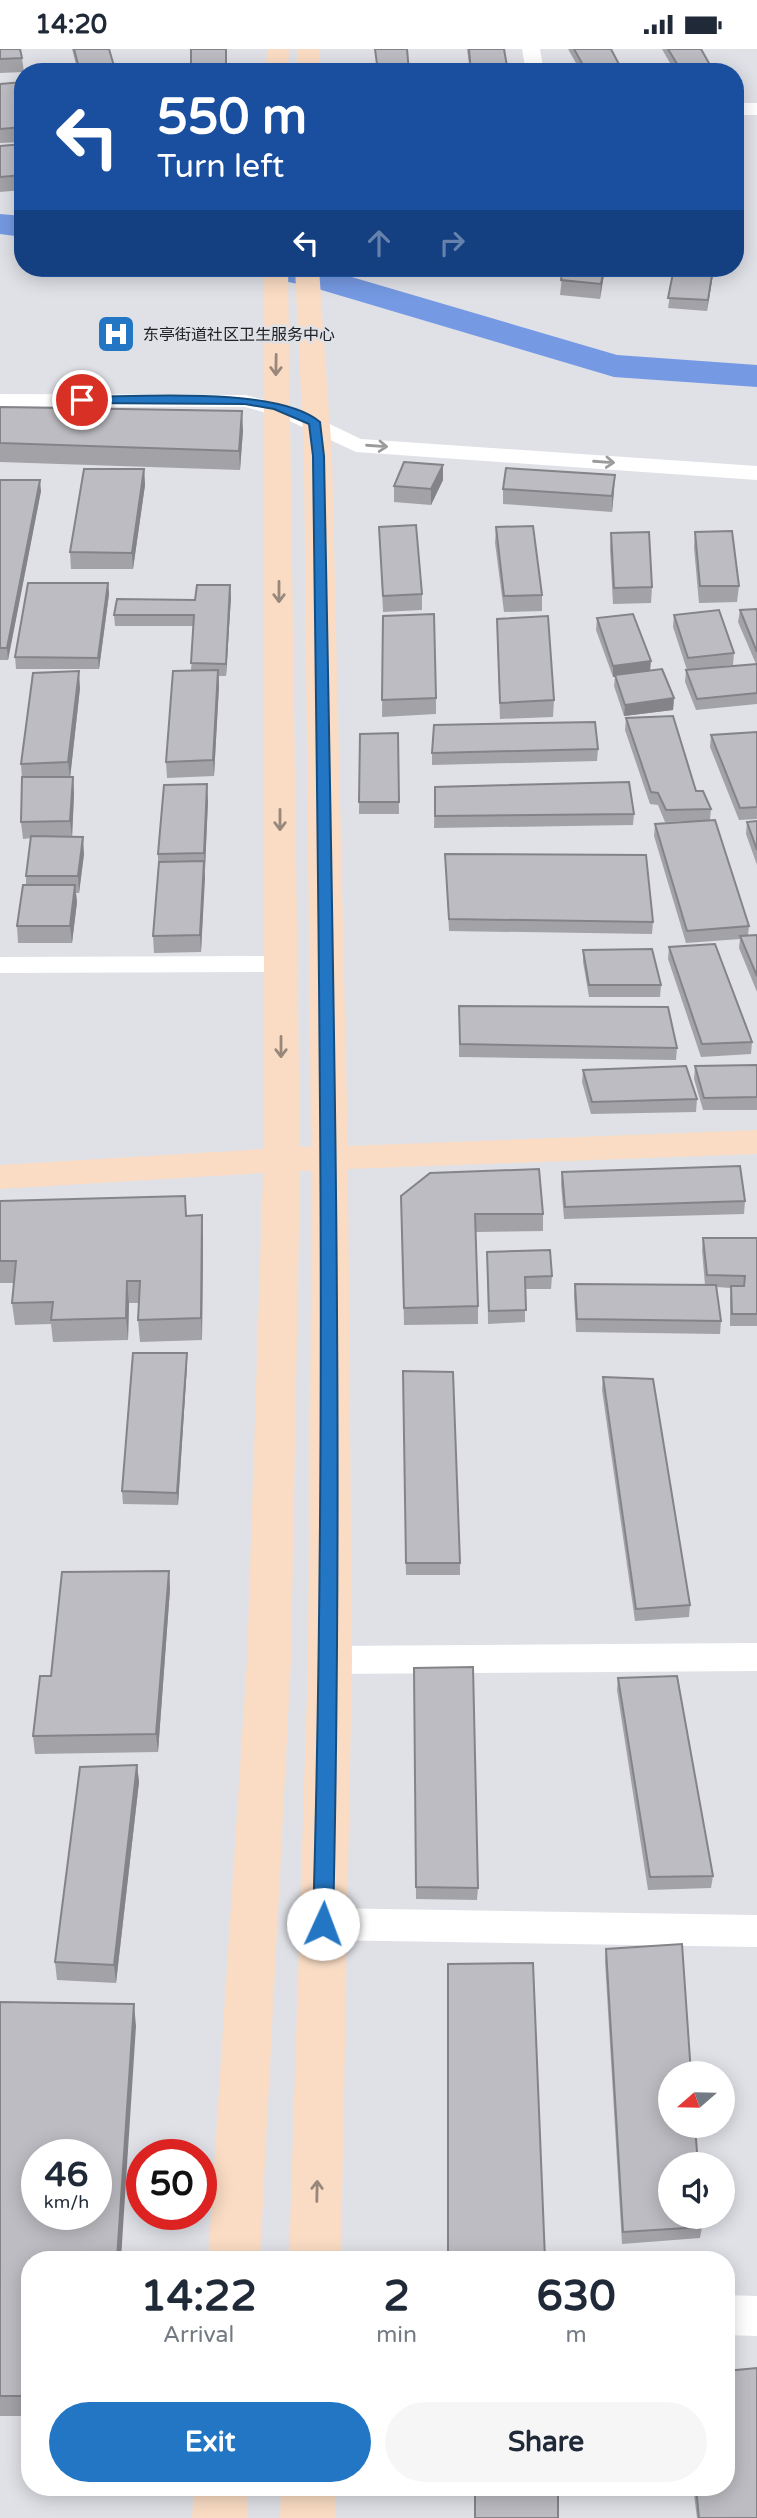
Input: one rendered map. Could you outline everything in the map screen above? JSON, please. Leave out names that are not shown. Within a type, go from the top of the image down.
[{"type":"main road","points":[[234,2251],[269,1660],[282,1160],[276,406],[287,290],[299,277]]},
{"type":"main road","points":[[287,290],[315,422],[318,456],[330,1160],[330,1660],[315,2251]]},
{"type":"main road","points":[[0,1177],[282,1160],[757,1142]]},
{"type":"main road","points":[[220,2518],[221,2496]]},
{"type":"main road","points":[[307,2518],[308,2496]]},
{"type":"street","points":[[0,400],[245,401],[276,406],[315,422],[356,445],[757,473]]},
{"type":"street","points":[[315,422],[675,446]]},
{"type":"street","points":[[0,965],[281,964]]},
{"type":"street","points":[[330,1660],[757,1657]]},
{"type":"street","points":[[323,1924],[757,1931]]},
{"type":"street","points":[[735,2315],[757,2316]]},
{"type":"building","points":[[0,49],[20,49],[22,58],[0,59]]},
{"type":"building","points":[[74,49],[109,49],[113,63],[78,63]]},
{"type":"building","points":[[191,49],[226,49],[226,63],[191,63]]},
{"type":"building","points":[[375,49],[407,49],[408,63],[377,63]]},
{"type":"building","points":[[469,49],[504,49],[506,63],[470,63]]},
{"type":"building","points":[[574,49],[611,49],[618,63],[582,63]]},
{"type":"building","points":[[668,49],[701,49],[709,63],[677,63]]},
{"type":"building","points":[[14,83],[14,128],[0,129],[0,84]]},
{"type":"building","points":[[14,145],[14,176],[0,177],[0,146]]},
{"type":"building","points":[[562,277],[602,277],[601,284],[561,280]]},
{"type":"building","points":[[672,277],[712,277],[708,300],[668,298]]},
{"type":"building","points":[[0,407],[242,411],[239,451],[0,443]]},
{"type":"building","points":[[404,462],[443,465],[431,489],[394,486]]},
{"type":"building","points":[[506,468],[615,475],[612,496],[503,489]]},
{"type":"building","points":[[84,469],[144,469],[132,553],[70,552]]},
{"type":"building","points":[[0,480],[40,480],[7,648],[0,648]]},
{"type":"building","points":[[416,525],[422,594],[383,596],[379,527]]},
{"type":"building","points":[[533,526],[542,595],[504,596],[496,527]]},
{"type":"building","points":[[732,531],[739,586],[700,586],[695,532]]},
{"type":"building","points":[[649,532],[652,587],[614,588],[611,533]]},
{"type":"building","points":[[28,583],[108,583],[98,658],[15,657]]},
{"type":"building","points":[[197,585],[230,585],[226,664],[191,663],[194,615],[114,615],[117,599],[195,600]]},
{"type":"building","points":[[757,609],[757,652],[740,610]]},
{"type":"building","points":[[719,610],[734,653],[688,658],[674,615]]},
{"type":"building","points":[[434,614],[436,698],[382,700],[383,616]]},
{"type":"building","points":[[633,614],[651,661],[613,666],[597,618]]},
{"type":"building","points":[[548,616],[554,700],[500,703],[497,619]]},
{"type":"building","points":[[757,664],[757,693],[697,699],[686,670]]},
{"type":"building","points":[[662,669],[674,698],[625,705],[615,675]]},
{"type":"building","points":[[218,670],[213,760],[166,762],[173,671]]},
{"type":"building","points":[[79,671],[68,762],[21,764],[33,673]]},
{"type":"building","points":[[673,716],[696,791],[703,791],[711,809],[666,810],[658,793],[651,792],[626,718]]},
{"type":"building","points":[[595,722],[598,749],[432,753],[434,725]]},
{"type":"building","points":[[757,732],[757,807],[740,808],[711,735]]},
{"type":"building","points":[[398,733],[399,802],[359,802],[360,734]]},
{"type":"building","points":[[22,777],[73,777],[70,821],[21,822]]},
{"type":"building","points":[[629,782],[634,814],[435,816],[435,787]]},
{"type":"building","points":[[207,784],[204,853],[158,854],[164,785]]},
{"type":"building","points":[[715,820],[749,926],[687,931],[655,824]]},
{"type":"building","points":[[757,821],[757,850],[747,822]]},
{"type":"building","points":[[31,836],[83,837],[78,876],[26,876]]},
{"type":"building","points":[[445,854],[646,855],[653,922],[449,919]]},
{"type":"building","points":[[204,861],[200,935],[153,936],[159,862]]},
{"type":"building","points":[[23,885],[75,885],[70,926],[17,926]]},
{"type":"building","points":[[757,935],[757,976],[740,936]]},
{"type":"building","points":[[715,944],[752,1042],[702,1044],[669,947]]},
{"type":"building","points":[[652,949],[661,985],[589,985],[583,950]]},
{"type":"building","points":[[459,1006],[668,1007],[677,1048],[460,1044]]},
{"type":"building","points":[[757,1065],[757,1097],[704,1098],[695,1066]]},
{"type":"building","points":[[686,1066],[697,1099],[592,1102],[583,1070]]},
{"type":"building","points":[[740,1166],[745,1201],[565,1207],[562,1172]]},
{"type":"building","points":[[539,1169],[543,1214],[475,1214],[478,1306],[404,1308],[401,1196],[430,1173]]},
{"type":"building","points":[[185,1196],[186,1216],[202,1215],[201,1318],[138,1320],[140,1281],[127,1281],[126,1318],[51,1320],[53,1302],[12,1303],[16,1261],[0,1261],[0,1201]]},
{"type":"building","points":[[703,1238],[757,1238],[757,1314],[732,1314],[731,1286],[744,1286],[745,1276],[707,1275]]},
{"type":"building","points":[[550,1250],[552,1276],[525,1277],[526,1310],[489,1311],[487,1252]]},
{"type":"building","points":[[575,1284],[716,1285],[721,1321],[577,1319]]},
{"type":"building","points":[[133,1353],[187,1353],[177,1493],[122,1491]]},
{"type":"building","points":[[403,1371],[453,1372],[460,1563],[406,1563]]},
{"type":"building","points":[[603,1377],[653,1379],[690,1605],[636,1609]]},
{"type":"building","points":[[169,1571],[156,1734],[33,1736],[40,1676],[51,1676],[62,1572]]},
{"type":"building","points":[[473,1667],[478,1888],[416,1887],[414,1668]]},
{"type":"building","points":[[677,1676],[713,1876],[650,1877],[618,1678]]},
{"type":"building","points":[[137,1765],[114,1965],[55,1962],[80,1767]]},
{"type":"building","points":[[682,1944],[690,2061],[658,2061],[658,2139],[696,2139],[697,2152],[658,2152],[658,2229],[670,2229],[623,2232],[606,1949]]},
{"type":"building","points":[[533,1963],[545,2251],[448,2251],[448,1964]]},
{"type":"building","points":[[0,2002],[134,2004],[118,2251],[21,2251],[21,2396],[0,2396]]},
{"type":"building","points":[[757,2368],[757,2518],[699,2518],[697,2496],[735,2496],[735,2370]]},
{"type":"building","points":[[475,2496],[558,2496],[558,2518],[475,2518]]},
{"type":"waterway","points":[[0,224],[14,226]]},
{"type":"waterway","points":[[315,277],[614,366],[757,376]]},
{"type":"place","name":"东亭街道社区卫生服务中心","points":[[116,334]]},
{"type":"route","points":[[82,400],[245,401],[276,406],[315,422],[318,456],[330,1160],[330,1660],[323,1924]]}]
